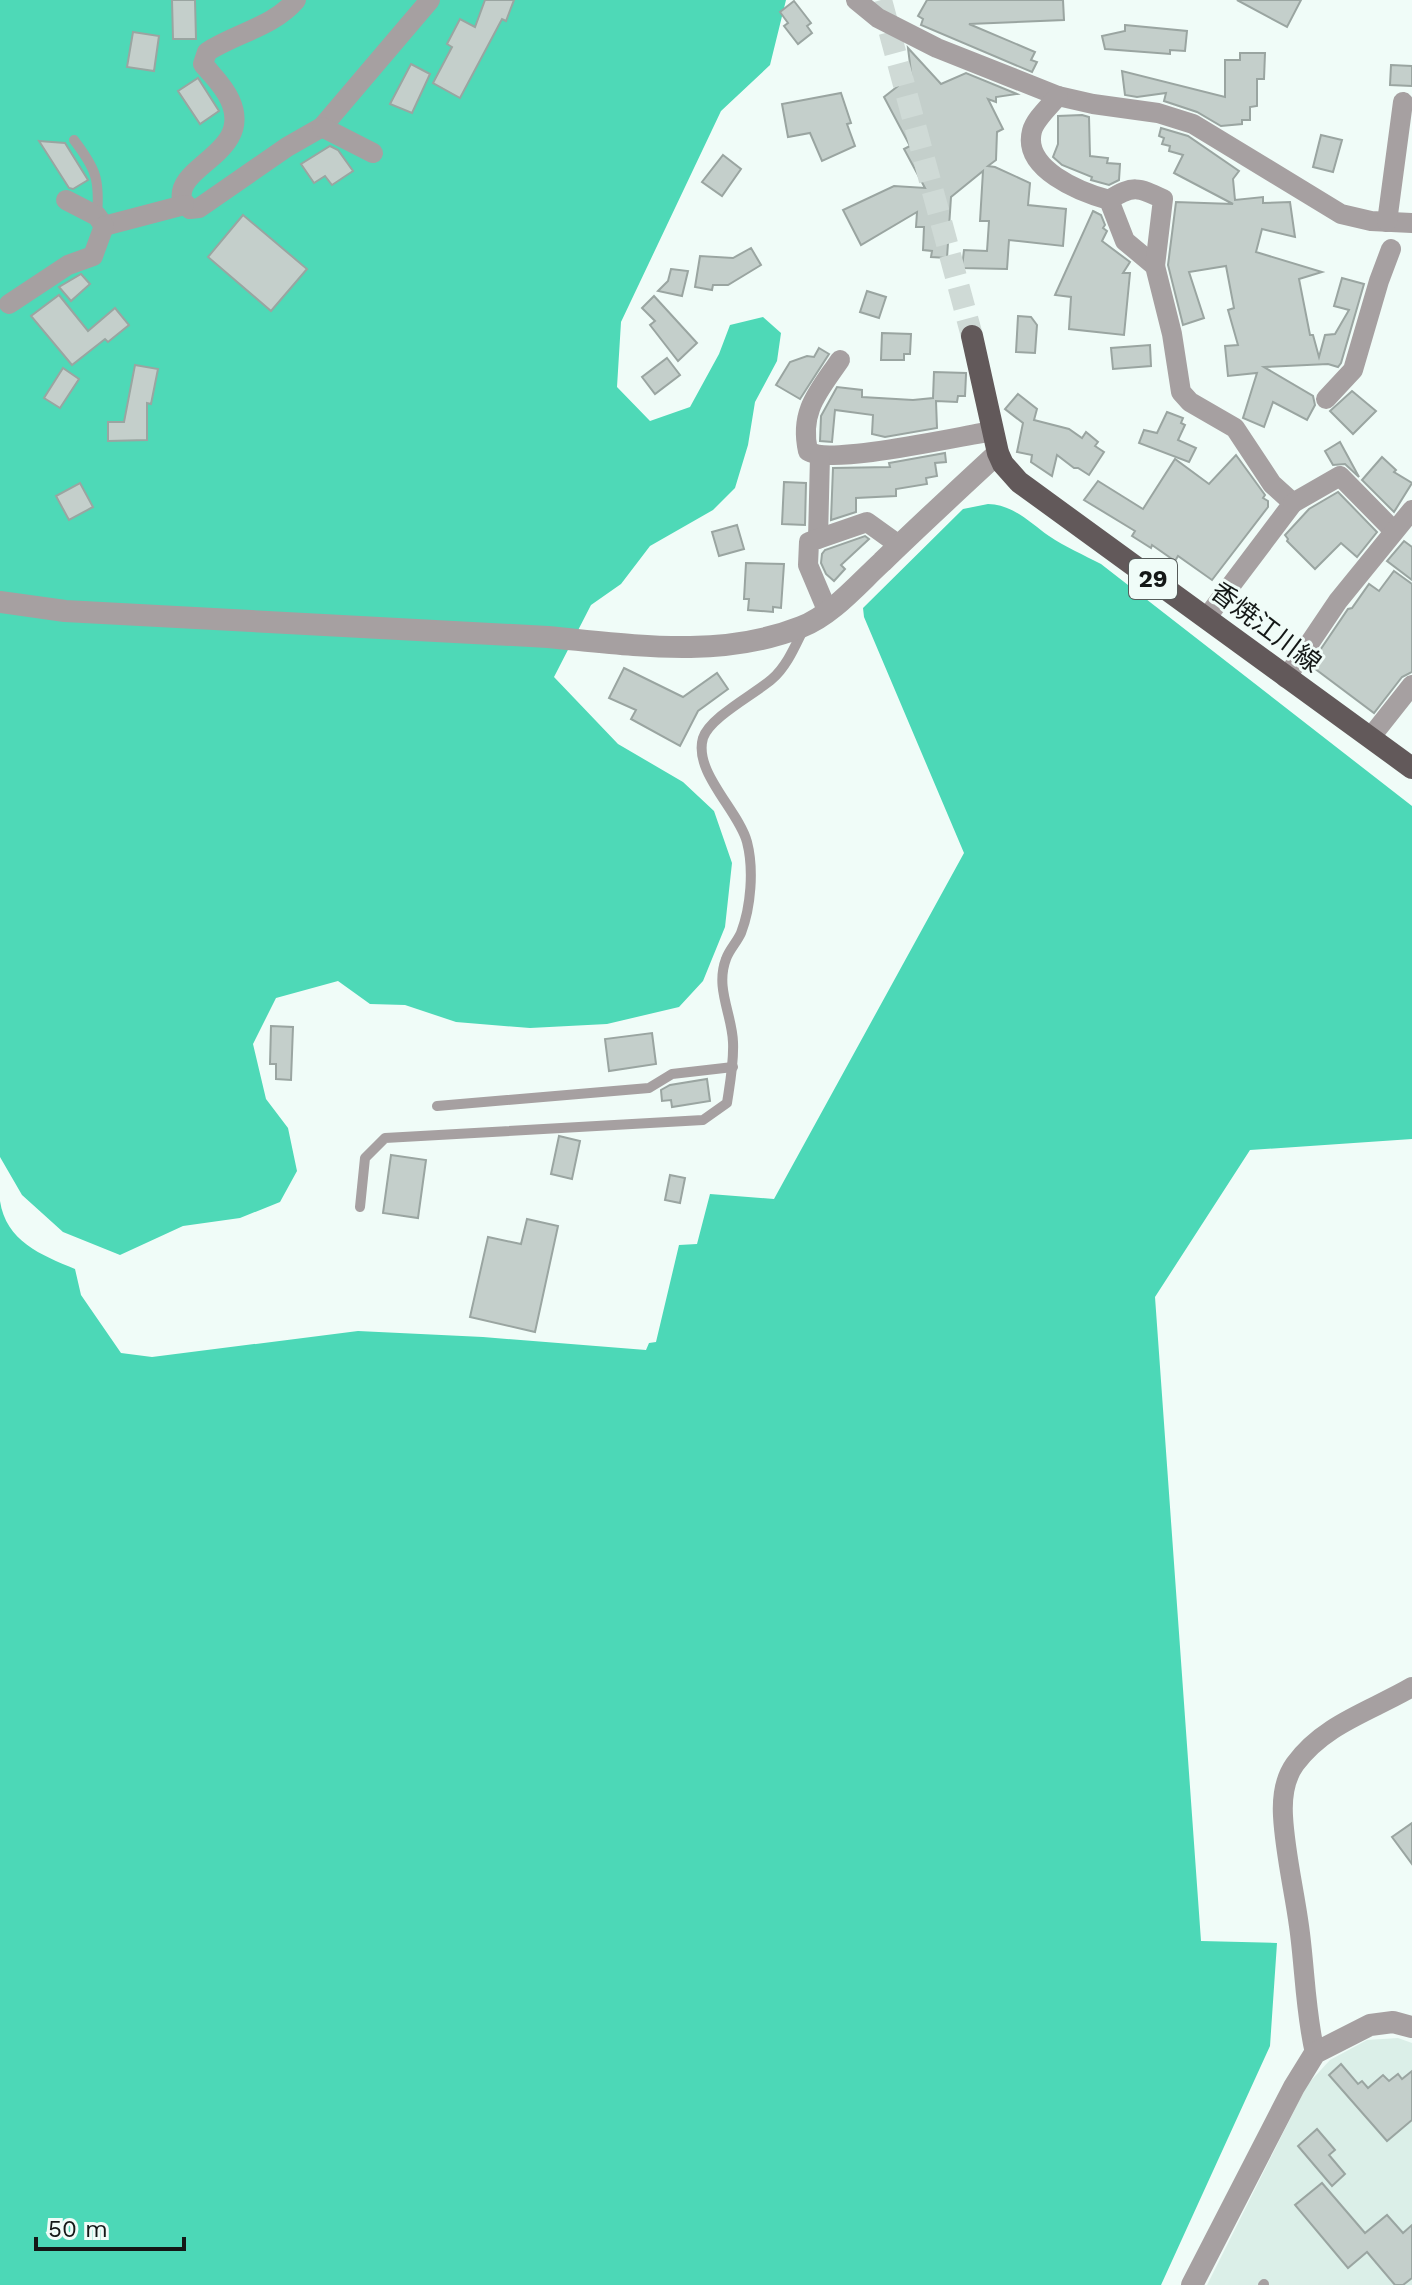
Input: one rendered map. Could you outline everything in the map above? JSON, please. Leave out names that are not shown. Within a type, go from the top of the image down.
[{"type":"main road","name":"香焼江川線","points":[[972,336],[995,442],[1009,472],[1029,490],[1412,768]]},
{"type":"street","points":[[296,0],[285,13],[207,52],[203,64],[225,90],[234,112],[234,122],[228,141],[184,184],[181,194],[184,205],[190,209],[199,208],[287,147],[322,127],[430,0]]},
{"type":"street","points":[[856,0],[878,18],[937,48],[1058,96],[1158,113],[1193,124],[1341,214],[1371,221],[1412,223]]},
{"type":"street","points":[[1058,96],[1034,126],[1030,144],[1034,158],[1067,184],[1109,200],[1125,241],[1155,266]]},
{"type":"street","points":[[1387,222],[1403,102]]},
{"type":"street","points":[[322,127],[373,153]]},
{"type":"street","points":[[1109,200],[1124,191],[1141,188],[1163,199],[1155,266],[1172,334],[1181,392],[1190,402],[1235,428],[1272,484],[1293,503]]},
{"type":"street","points":[[66,200],[101,221],[184,205]]},
{"type":"street","points":[[9,304],[68,265],[93,256],[101,221]]},
{"type":"street","points":[[1326,399],[1353,370],[1391,249]]},
{"type":"street","points":[[840,360],[807,413],[805,437],[808,451],[820,456],[842,456],[995,442]]},
{"type":"street","points":[[0,602],[65,611],[548,637],[625,644],[706,648],[756,641],[804,626],[827,610],[899,545],[995,442]]},
{"type":"street","points":[[818,539],[820,456]]},
{"type":"street","points":[[1207,617],[1293,503],[1333,478],[1340,476],[1406,522],[1338,601],[1286,678]]},
{"type":"street","points":[[827,610],[808,565],[809,542],[867,522],[899,545]]},
{"type":"street","points":[[1370,738],[1412,685]]},
{"type":"street","points":[[1315,2053],[1309,2028],[1300,1929],[1283,1815],[1287,1779],[1295,1764],[1317,1740],[1345,1721],[1412,1687]]},
{"type":"street","points":[[1192,2285],[1294,2087],[1315,2053],[1370,2025],[1393,2022],[1412,2027]]},
{"type":"lane","points":[[74,140],[92,163],[99,188],[101,221]]},
{"type":"lane","points":[[360,1207],[365,1158],[385,1138],[703,1120],[727,1103],[733,1067],[733,1041],[722,994],[725,960],[741,933],[748,905],[750,874],[747,842],[707,768],[702,743],[707,730],[774,678],[804,626]]},
{"type":"lane","points":[[437,1106],[649,1088],[672,1074],[733,1067]]},
{"type":"shaded area","points":[[0,0],[786,0],[770,65],[721,111],[621,322],[617,387],[650,421],[690,407],[719,354],[730,325],[763,317],[781,333],[777,361],[755,402],[748,445],[735,488],[713,510],[650,546],[621,584],[591,605],[554,677],[618,744],[683,782],[714,811],[732,863],[725,927],[703,981],[679,1007],[607,1024],[530,1028],[456,1022],[405,1005],[370,1004],[338,981],[276,998],[253,1044],[266,1099],[288,1128],[297,1171],[280,1202],[240,1218],[183,1226],[120,1255],[63,1232],[22,1195],[0,1157]]},
{"type":"shaded area","points":[[988,504],[1006,507],[1055,540],[1101,564],[1412,806],[1412,1139],[1250,1150],[1155,1297],[1201,1941],[1277,1943],[1270,2046],[1161,2285],[0,2285],[0,1201],[9,1227],[17,1236],[38,1252],[75,1269],[81,1295],[121,1353],[152,1357],[358,1331],[646,1350],[649,1343],[656,1342],[679,1245],[697,1244],[710,1194],[774,1199],[964,853],[864,617],[863,608],[963,509]]},
{"type":"shaded area","points":[[1398,2038],[1412,2043],[1412,2285],[1207,2285],[1307,2085],[1330,2060],[1367,2040]]},
{"type":"building","points":[[172,0],[195,0],[196,39],[173,39]]},
{"type":"building","points":[[485,0],[514,0],[506,21],[502,19],[460,98],[433,83],[452,47],[447,44],[460,19],[475,27]]},
{"type":"building","points":[[927,0],[1063,0],[1064,20],[969,24],[1035,52],[1031,60],[1037,62],[1032,72],[921,25],[923,19],[918,16]]},
{"type":"building","points":[[1237,0],[1301,0],[1287,27]]},
{"type":"building","points":[[794,1],[811,23],[807,26],[812,33],[798,44],[784,26],[788,23],[780,12]]},
{"type":"building","points":[[1125,25],[1187,31],[1185,51],[1170,50],[1170,54],[1105,49],[1102,36],[1125,31]]},
{"type":"building","points":[[133,32],[159,36],[154,71],[127,67]]},
{"type":"building","points":[[908,48],[941,84],[966,73],[1017,94],[996,97],[996,102],[988,99],[1003,129],[997,132],[996,160],[988,166],[1030,183],[1028,205],[1066,209],[1063,246],[1009,240],[1007,269],[962,268],[964,250],[987,251],[989,221],[980,221],[983,171],[951,197],[947,258],[931,257],[932,251],[923,250],[924,227],[916,227],[917,212],[861,245],[843,210],[894,186],[925,188],[904,149],[910,146],[884,97],[898,86],[898,82],[912,80]]},
{"type":"building","points":[[1240,53],[1265,53],[1264,79],[1257,79],[1257,106],[1250,107],[1250,120],[1242,120],[1242,124],[1221,126],[1197,112],[1164,101],[1166,93],[1137,97],[1125,95],[1122,71],[1225,97],[1225,60],[1240,60]]},
{"type":"building","points":[[411,64],[430,74],[412,113],[390,104]]},
{"type":"building","points":[[1391,65],[1412,66],[1412,86],[1390,85]]},
{"type":"building","points":[[198,78],[219,111],[200,124],[178,91]]},
{"type":"building","points":[[841,93],[855,146],[822,161],[810,133],[788,137],[782,104]]},
{"type":"building","points":[[1058,116],[1089,117],[1090,156],[1108,158],[1107,163],[1120,164],[1119,180],[1109,185],[1091,180],[1092,177],[1062,165],[1053,157],[1058,144]]},
{"type":"building","points":[[1161,128],[1188,136],[1239,171],[1233,179],[1235,200],[1263,197],[1263,203],[1290,202],[1295,237],[1262,229],[1256,252],[1322,272],[1299,279],[1310,335],[1313,335],[1319,357],[1325,335],[1335,334],[1349,310],[1334,306],[1342,278],[1364,284],[1338,367],[1328,364],[1264,367],[1313,396],[1315,405],[1307,420],[1273,402],[1264,427],[1243,418],[1257,373],[1228,376],[1225,346],[1238,345],[1228,310],[1234,308],[1226,266],[1189,272],[1204,318],[1183,325],[1168,265],[1176,202],[1233,204],[1174,173],[1183,155],[1169,151],[1170,146],[1162,144],[1164,138],[1159,136]]},
{"type":"building","points":[[1321,135],[1342,140],[1333,172],[1313,167]]},
{"type":"building","points":[[39,141],[65,143],[88,180],[73,189],[69,188]]},
{"type":"building","points":[[330,146],[338,150],[353,171],[332,185],[325,176],[314,183],[301,164]]},
{"type":"building","points":[[723,155],[741,169],[722,196],[702,182]]},
{"type":"building","points":[[1093,211],[1101,215],[1105,225],[1103,228],[1107,231],[1102,241],[1130,262],[1123,273],[1130,273],[1124,335],[1069,329],[1071,297],[1055,295]]},
{"type":"building","points":[[243,215],[307,269],[271,311],[208,257]]},
{"type":"building","points":[[751,248],[761,265],[728,285],[713,285],[712,290],[695,287],[700,256],[733,258]]},
{"type":"building","points":[[671,269],[688,271],[682,296],[658,291],[668,281]]},
{"type":"building","points":[[81,274],[90,284],[71,301],[59,287]]},
{"type":"building","points":[[867,291],[886,297],[879,318],[860,312]]},
{"type":"building","points":[[59,295],[88,331],[115,308],[129,325],[72,365],[31,316]]},
{"type":"building","points":[[654,296],[697,343],[678,361],[650,325],[655,321],[642,308]]},
{"type":"building","points":[[1018,316],[1031,317],[1037,325],[1035,353],[1016,352]]},
{"type":"building","points":[[882,333],[911,334],[910,354],[904,354],[904,360],[881,360]]},
{"type":"building","points":[[1150,345],[1151,366],[1113,369],[1111,348]]},
{"type":"building","points":[[819,348],[829,354],[800,399],[776,385],[790,362],[807,356],[814,357]]},
{"type":"building","points":[[667,358],[680,375],[655,394],[642,377]]},
{"type":"building","points":[[135,365],[158,369],[151,404],[147,403],[147,440],[108,441],[108,422],[124,422]]},
{"type":"building","points":[[63,368],[79,379],[60,408],[44,398]]},
{"type":"building","points":[[934,372],[966,373],[965,396],[958,396],[957,402],[936,401],[937,428],[885,437],[872,434],[873,415],[835,410],[832,442],[820,441],[821,416],[837,387],[862,390],[862,397],[933,398]]},
{"type":"building","points":[[1352,391],[1376,411],[1353,434],[1330,411]]},
{"type":"building","points":[[1018,394],[1037,409],[1034,420],[1069,429],[1082,438],[1086,432],[1098,442],[1095,446],[1104,452],[1089,475],[1057,455],[1052,476],[1031,462],[1032,455],[1017,452],[1023,423],[1005,409]]},
{"type":"building","points":[[1167,412],[1183,418],[1181,423],[1185,425],[1178,440],[1196,448],[1189,462],[1139,443],[1144,430],[1157,433]]},
{"type":"building","points":[[1340,442],[1359,477],[1345,464],[1333,465],[1325,451]]},
{"type":"building","points":[[945,453],[946,462],[935,463],[937,476],[926,478],[927,484],[896,489],[896,496],[856,498],[856,512],[831,520],[833,468],[890,467],[889,463]]},
{"type":"building","points":[[1236,455],[1265,495],[1263,498],[1268,501],[1268,507],[1212,580],[1178,556],[1175,561],[1152,545],[1151,548],[1132,536],[1135,531],[1084,500],[1098,481],[1143,509],[1175,459],[1209,484]]},
{"type":"building","points":[[1382,457],[1396,470],[1394,472],[1412,483],[1394,512],[1362,480]]},
{"type":"building","points":[[784,482],[806,483],[805,525],[782,524]]},
{"type":"building","points":[[80,483],[93,507],[69,520],[56,496]]},
{"type":"building","points":[[1338,492],[1377,532],[1357,557],[1341,543],[1315,569],[1287,541],[1285,535],[1309,509]]},
{"type":"building","points":[[737,525],[744,549],[719,556],[712,532]]},
{"type":"building","points":[[865,536],[869,539],[841,565],[845,569],[834,581],[821,563],[822,554],[825,550]]},
{"type":"building","points":[[1404,541],[1412,547],[1412,580],[1387,561]]},
{"type":"building","points":[[746,563],[784,564],[781,608],[773,607],[773,612],[748,610],[749,599],[744,599]]},
{"type":"building","points":[[1394,571],[1412,584],[1412,672],[1402,677],[1374,713],[1310,665],[1369,584],[1379,591]]},
{"type":"building","points":[[624,668],[683,697],[717,673],[728,689],[698,711],[680,746],[631,719],[636,710],[609,698]]},
{"type":"building","points":[[271,1026],[293,1027],[291,1080],[276,1079],[276,1064],[270,1064]]},
{"type":"building","points":[[652,1033],[656,1064],[609,1071],[605,1039]]},
{"type":"building","points":[[707,1079],[710,1101],[672,1107],[671,1100],[662,1101],[661,1090],[670,1085]]},
{"type":"building","points":[[559,1136],[580,1141],[572,1179],[551,1174]]},
{"type":"building","points":[[391,1155],[426,1160],[418,1218],[383,1213]]},
{"type":"building","points":[[670,1175],[685,1178],[680,1203],[665,1200]]},
{"type":"building","points":[[527,1219],[558,1226],[535,1332],[470,1317],[488,1237],[521,1244]]},
{"type":"building","points":[[1412,1823],[1412,1864],[1392,1837]]},
{"type":"building","points":[[1341,2064],[1358,2084],[1362,2081],[1368,2088],[1383,2075],[1389,2081],[1398,2074],[1402,2079],[1412,2071],[1412,2120],[1387,2141],[1329,2075]]},
{"type":"building","points":[[1317,2129],[1335,2150],[1329,2155],[1345,2174],[1332,2186],[1298,2146]]},
{"type":"building","points":[[1322,2183],[1365,2233],[1387,2215],[1403,2233],[1412,2225],[1412,2278],[1403,2285],[1395,2285],[1367,2252],[1348,2268],[1295,2205]]},
{"type":"tunnel","points":[[881,0],[972,336]]}]
